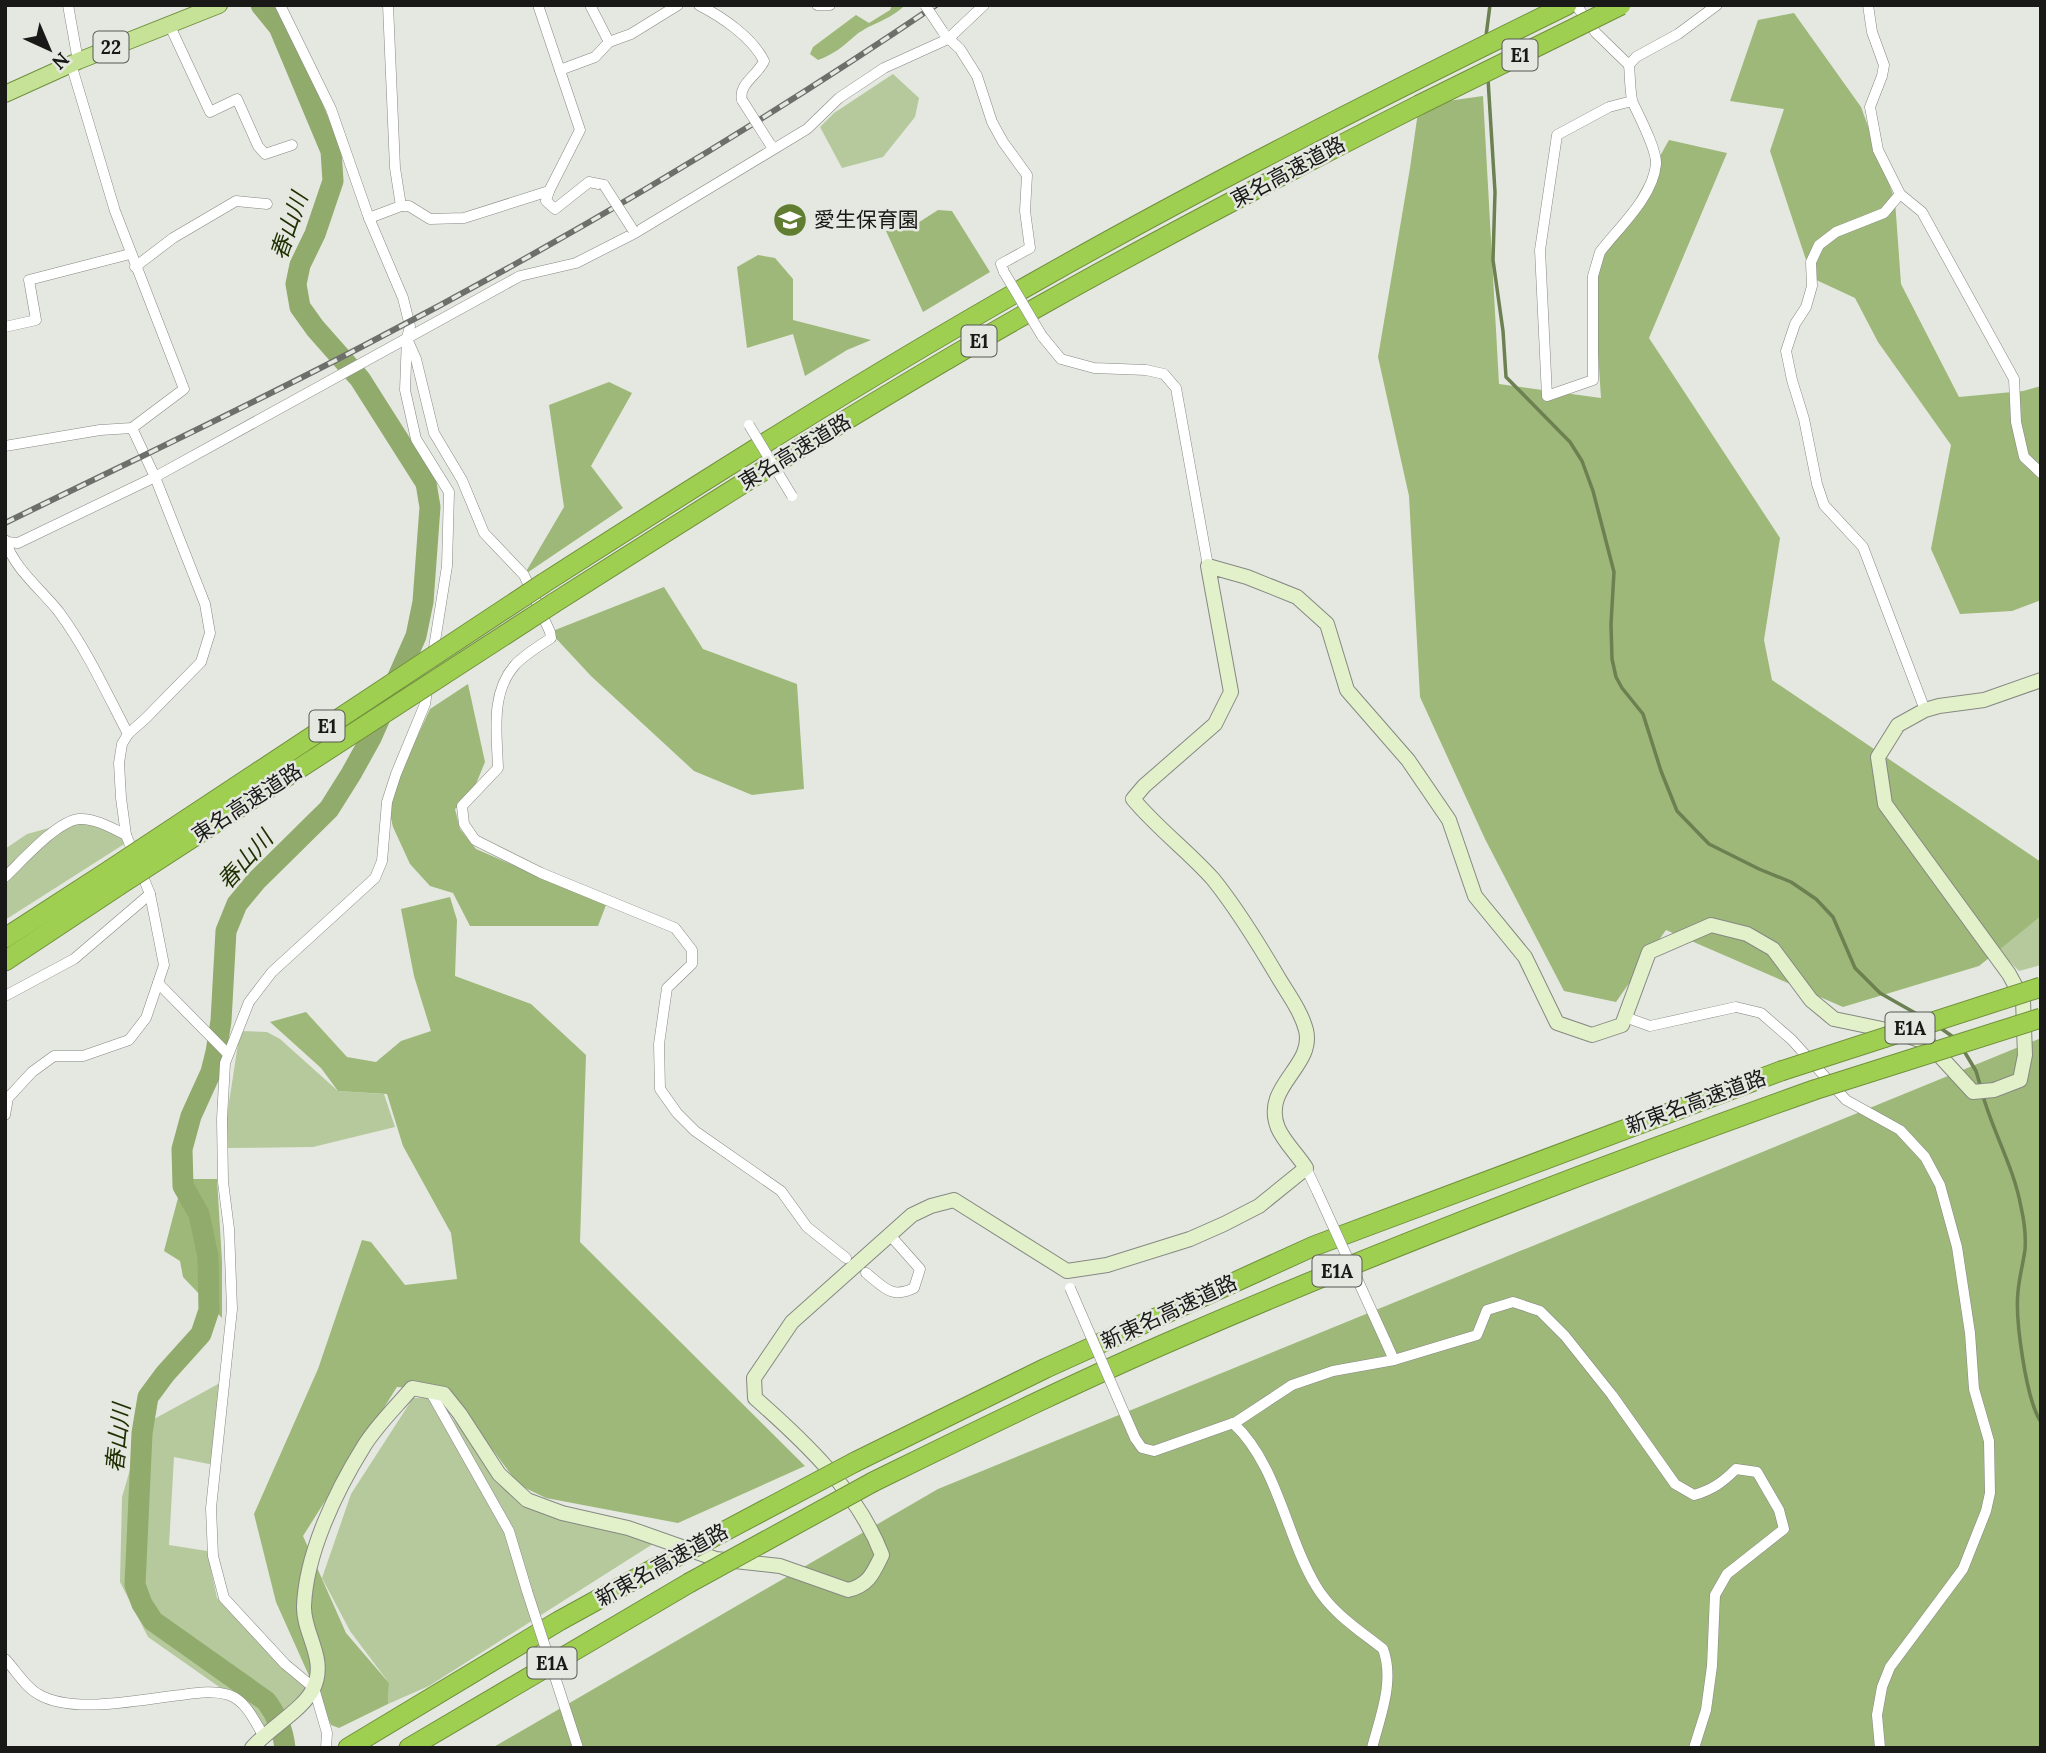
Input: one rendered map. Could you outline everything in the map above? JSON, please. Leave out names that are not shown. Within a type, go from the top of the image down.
[{"type":"highway","name":"東名高速道路","points":[[5,961],[114,878],[544,583],[712,476],[1031,284],[1307,134],[1567,5]]},
{"type":"highway","name":"東名高速道路","points":[[5,938],[114,878],[850,418],[1044,303],[1282,175],[1621,5]]},
{"type":"highway","name":"新東名高速道路","points":[[348,1748],[657,1567],[855,1462],[1046,1368],[1314,1246],[1781,1071],[2041,987]]},
{"type":"highway","name":"新東名高速道路","points":[[412,1746],[689,1583],[873,1482],[1170,1342],[1385,1251],[1609,1163],[1814,1090],[2041,1018]]},
{"type":"main road","name":"22","points":[[5,94],[74,62],[219,5]]},
{"type":"street","points":[[5,446],[100,430],[132,428],[184,388],[130,254],[74,62],[68,5]]},
{"type":"street","points":[[280,5],[331,109],[369,218],[403,298],[410,326],[405,390],[416,439],[449,492],[447,566],[425,704],[387,802],[382,861],[375,878],[272,972],[248,1002],[225,1063],[222,1138],[232,1309],[211,1508],[212,1556],[224,1598],[285,1664],[314,1688],[327,1733],[326,1748]]},
{"type":"street","points":[[388,5],[395,169],[401,206]]},
{"type":"street","points":[[538,5],[580,130],[546,201],[555,209],[589,182],[604,185],[634,231]]},
{"type":"street","points":[[590,5],[609,43]]},
{"type":"street","points":[[559,70],[595,57],[609,43],[631,34],[678,5]]},
{"type":"street","points":[[699,5],[720,17],[758,51],[764,61],[760,70],[743,86],[740,93],[772,147]]},
{"type":"street","points":[[720,17],[727,5]]},
{"type":"street","points":[[817,5],[830,5]]},
{"type":"street","points":[[925,5],[945,35],[960,49],[977,76],[992,122],[1027,175],[1025,211],[1030,248],[1001,264],[1042,336],[1061,359],[1094,368],[1146,370],[1164,374],[1177,388],[1231,692],[1214,724],[1133,799],[1212,878],[1246,923],[1296,1007],[1306,1031],[1306,1050],[1280,1087],[1276,1104],[1278,1127],[1306,1168],[1394,1360]]},
{"type":"street","points":[[6,541],[18,543],[155,477],[520,276],[576,263],[807,129],[839,98],[884,68],[945,35],[984,5]]},
{"type":"street","points":[[1576,5],[1595,33],[1629,65],[1632,101],[1639,111],[1656,162],[1642,198],[1600,252],[1597,260],[1593,276],[1593,380],[1547,396],[1540,250],[1557,135],[1609,107],[1632,101]]},
{"type":"street","points":[[1629,65],[1636,57],[1678,34],[1717,5]]},
{"type":"street","points":[[1868,5],[1872,32],[1884,65],[1870,107],[1878,150],[1900,194],[1922,212],[2014,379],[2016,422],[2024,457],[2041,473]]},
{"type":"street","points":[[169,24],[210,112],[237,99],[258,146],[265,154],[292,145]]},
{"type":"street","points":[[369,218],[401,206],[409,206],[430,219],[464,218],[549,191]]},
{"type":"street","points":[[1900,194],[1884,213],[1836,232],[1819,245],[1811,262],[1812,286],[1806,307],[1795,324],[1786,351],[1824,505],[1863,547],[1925,710]]},
{"type":"street","points":[[135,267],[173,238],[236,201],[267,204]]},
{"type":"street","points":[[5,327],[36,320],[29,280],[130,254]]},
{"type":"street","points":[[407,338],[434,433],[462,480],[484,533],[524,575],[551,638],[514,666],[503,686],[496,718],[498,768],[462,807],[464,824],[475,840],[541,873],[675,929],[692,950],[692,964],[667,988],[659,1044],[660,1089],[677,1113],[695,1131],[781,1191],[807,1227],[846,1258]]},
{"type":"street","points":[[749,425],[792,496]]},
{"type":"street","points":[[5,1115],[8,1098],[32,1072],[54,1056],[83,1056],[130,1041],[146,1018],[164,965],[150,894],[126,835],[119,763],[122,744],[128,734],[201,662],[210,633],[205,604],[155,477],[132,428]]},
{"type":"street","points":[[6,541],[15,563],[58,611],[85,650],[128,734]]},
{"type":"street","points":[[1208,566],[1247,577],[1297,597],[1327,624],[1347,690],[1408,760],[1449,820],[1475,896],[1525,957],[1557,1023],[1592,1035],[1622,1025],[1649,952],[1711,926],[1747,934],[1773,949],[1811,1000],[1834,1019],[1896,1032],[1928,1043],[1973,1092],[1994,1090],[2020,1080],[2025,1055],[2023,1000],[2009,974],[1885,804],[1878,757],[1898,725],[1925,710],[1984,700],[2041,680]]},
{"type":"street","points":[[5,877],[61,825],[78,819],[95,821],[126,835]]},
{"type":"street","points":[[5,996],[74,959],[150,894]]},
{"type":"street","points":[[158,983],[228,1054]]},
{"type":"street","points":[[1625,1017],[1650,1026],[1736,1007],[1761,1013],[1791,1040],[1846,1100],[1900,1130],[1925,1157],[1940,1185],[1957,1247],[1970,1333],[1974,1389],[1989,1441],[1990,1493],[1986,1511],[1963,1569],[1890,1668],[1882,1687],[1877,1715],[1880,1748]]},
{"type":"street","points":[[252,1748],[262,1735],[307,1699],[314,1688],[318,1661],[303,1608],[309,1566],[328,1515],[365,1445],[412,1388],[444,1394],[499,1474],[527,1500],[562,1513],[628,1528],[716,1559],[780,1566],[848,1590],[859,1588],[869,1581],[882,1555],[873,1531],[804,1442],[755,1398],[754,1378],[792,1322],[889,1234],[912,1215],[931,1206],[954,1200],[1067,1270],[1107,1265],[1224,1224],[1259,1206],[1306,1168]]},
{"type":"street","points":[[866,1273],[892,1293],[902,1294],[914,1288],[920,1269],[889,1234]]},
{"type":"street","points":[[1067,1270],[1070,1288],[1135,1438],[1142,1448],[1154,1451],[1233,1423],[1292,1385],[1333,1371],[1394,1360],[1477,1335],[1487,1310],[1510,1303],[1540,1311],[1565,1336],[1612,1395],[1675,1484],[1694,1495],[1722,1483],[1737,1469],[1757,1472],[1779,1510],[1784,1529],[1727,1574],[1715,1595],[1711,1677],[1706,1710],[1694,1748]]},
{"type":"street","points":[[430,1390],[509,1531],[578,1748]]},
{"type":"street","points":[[1233,1423],[1245,1434],[1260,1457],[1317,1587],[1338,1613],[1383,1649],[1387,1679],[1385,1699],[1372,1748]]},
{"type":"street","points":[[5,1659],[35,1693],[57,1702],[102,1704],[205,1692],[229,1695],[242,1703],[252,1715],[262,1735]]},
{"type":"green space","points":[[892,5],[905,5],[829,55],[818,60],[810,54],[813,47],[856,15],[869,23],[890,10]]},
{"type":"green space","points":[[1794,13],[1861,107],[1895,200],[1901,284],[1959,397],[2023,391],[2041,386],[2041,600],[2012,611],[1960,614],[1931,549],[1951,445],[1878,342],[1855,298],[1812,278],[1770,151],[1784,109],[1730,101],[1758,20]]},
{"type":"green space","points":[[893,74],[919,98],[915,117],[883,157],[842,168],[820,127],[834,113]]},
{"type":"green space","points":[[1483,96],[1499,384],[1601,398],[1593,276],[1669,140],[1727,153],[1649,338],[1780,538],[1764,640],[1772,680],[2041,862],[2041,916],[1979,966],[1843,1007],[1666,930],[1616,1002],[1564,991],[1485,839],[1420,697],[1409,496],[1378,357],[1419,105]]},
{"type":"green space","points":[[938,210],[952,211],[990,272],[923,312],[886,231],[910,228]]},
{"type":"green space","points":[[758,255],[775,258],[793,279],[793,320],[871,340],[847,350],[805,376],[793,334],[747,348],[737,267]]},
{"type":"green space","points":[[609,382],[632,393],[591,466],[623,508],[524,575],[564,507],[549,405]]},
{"type":"green space","points":[[664,587],[703,649],[797,684],[804,789],[752,795],[694,771],[591,676],[550,632]]},
{"type":"green space","points":[[468,684],[485,762],[471,796],[455,809],[460,829],[476,849],[606,905],[598,926],[470,926],[453,893],[430,886],[410,864],[393,827],[387,802],[430,709]]},
{"type":"green space","points":[[82,819],[129,841],[5,920],[5,849],[27,834]]},
{"type":"green space","points":[[450,897],[457,920],[455,976],[531,1004],[586,1055],[580,1242],[805,1466],[678,1523],[546,1498],[519,1485],[448,1390],[397,1387],[303,1536],[346,1633],[389,1683],[388,1704],[339,1728],[331,1725],[276,1602],[254,1514],[318,1369],[362,1240],[371,1242],[405,1285],[457,1279],[451,1233],[403,1146],[387,1094],[338,1091],[321,1068],[270,1022],[306,1012],[347,1057],[376,1062],[401,1041],[431,1031],[414,976],[401,909]]},
{"type":"green space","points":[[2041,916],[2041,965],[2019,971],[1998,950]]},
{"type":"green space","points":[[240,1031],[267,1032],[280,1039],[338,1091],[384,1094],[395,1127],[313,1147],[222,1148]]},
{"type":"green space","points":[[2041,1038],[2041,1748],[492,1748],[938,1489]]},
{"type":"green space","points":[[183,1179],[217,1179],[222,1318],[183,1277],[180,1261],[164,1251]]},
{"type":"green space","points":[[220,1383],[214,1465],[174,1457],[169,1545],[207,1551],[217,1598],[310,1688],[267,1733],[242,1703],[148,1637],[120,1582],[122,1497],[143,1425]]},
{"type":"green space","points":[[434,1397],[492,1464],[512,1496],[539,1511],[656,1542],[429,1686],[388,1704],[389,1683],[350,1631],[322,1578],[351,1494],[413,1398]]},
{"type":"waterway","name":"春山川","points":[[261,5],[279,27],[331,151],[333,181],[315,234],[300,265],[296,284],[300,307],[360,379],[426,483],[430,507],[423,602],[416,636],[371,738],[329,809],[256,881],[237,904],[226,931],[221,1021],[216,1052],[211,1072],[191,1116],[182,1149],[183,1186],[199,1214],[208,1257],[209,1310],[201,1334],[148,1397],[142,1433],[135,1585],[142,1604],[153,1621],[266,1701],[279,1723],[285,1748]]},
{"type":"waterway","points":[[1486,36],[1490,5]]},
{"type":"waterway","points":[[1488,79],[1495,192],[1493,260],[1506,377],[1570,442],[1582,461],[1593,491],[1614,572],[1611,624],[1612,659],[1616,677],[1643,714],[1677,811],[1709,844],[1791,882],[1816,899],[1833,917],[1855,968],[1880,993],[1924,1018]]},
{"type":"waterway","points":[[1939,1027],[1956,1039]]},
{"type":"waterway","points":[[1964,1051],[1976,1071],[1981,1088]]},
{"type":"waterway","points":[[1983,1096],[2014,1179],[2023,1217],[2025,1250],[2018,1292],[2018,1321],[2026,1378],[2041,1422]]},
{"type":"railway","points":[[5,523],[321,368],[511,266],[727,140],[936,5]]},
{"type":"place","name":"愛生保育園","points":[[790,220]]}]
